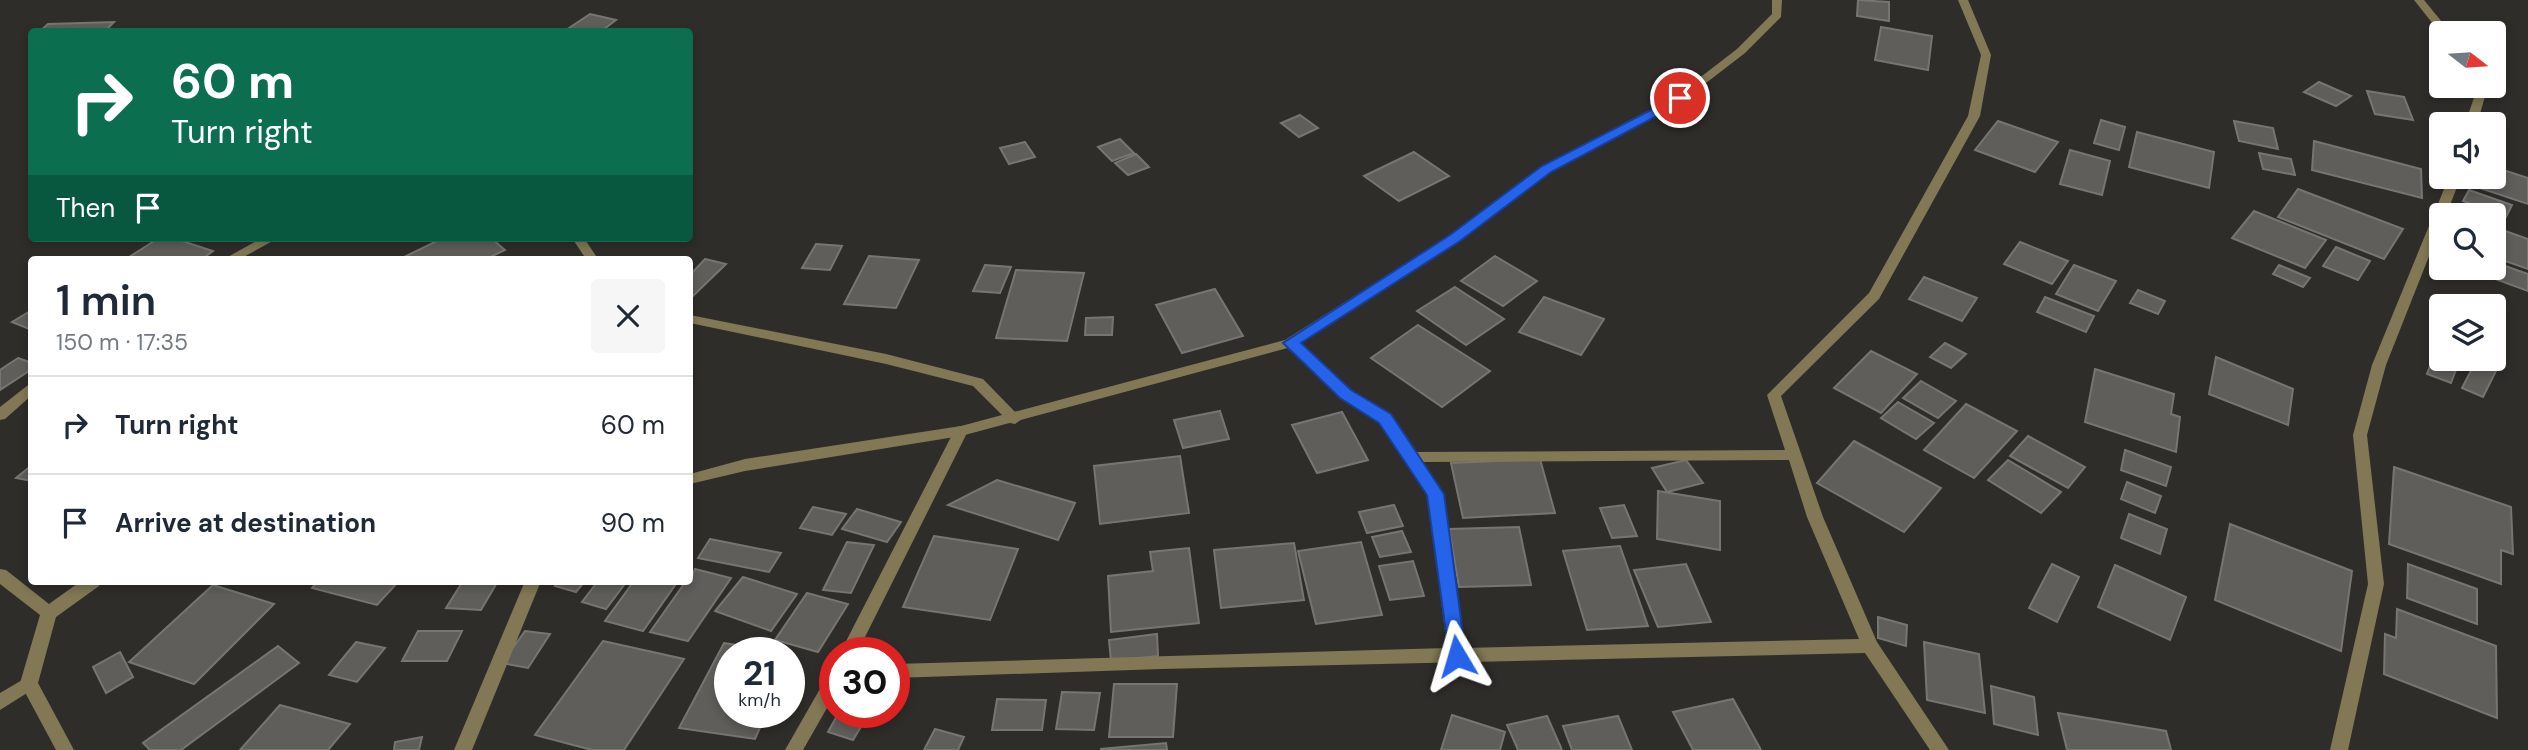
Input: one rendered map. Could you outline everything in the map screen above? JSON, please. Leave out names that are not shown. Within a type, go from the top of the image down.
[{"type":"street","points":[[693,478],[745,465],[961,431],[1015,419],[1290,343],[1455,238],[1547,169],[1680,98],[1741,51],[1777,15],[1777,0]]},
{"type":"street","points":[[1940,750],[1870,646],[1815,517],[1773,395],[1874,296],[1974,116],[1986,55],[1963,0]]},
{"type":"street","points":[[2419,0],[2436,21]]},
{"type":"street","points":[[2339,750],[2376,584],[2360,435],[2379,365],[2450,189]]},
{"type":"street","points":[[236,256],[264,242]]},
{"type":"street","points":[[693,320],[886,359],[978,382],[1015,419]]},
{"type":"street","points":[[1290,343],[1346,394],[1385,419],[1436,494],[1457,656]]},
{"type":"street","points":[[0,415],[28,390]]},
{"type":"street","points":[[856,637],[961,431]]},
{"type":"street","points":[[1411,457],[1794,455]]},
{"type":"street","points":[[0,575],[49,613]]},
{"type":"street","points":[[0,702],[29,683],[49,613],[88,585]]},
{"type":"street","points":[[463,750],[531,585]]},
{"type":"street","points":[[910,671],[1870,646]]},
{"type":"street","points":[[29,683],[65,750]]},
{"type":"street","points":[[794,750],[819,706]]},
{"type":"building","points":[[1858,0],[1889,2],[1889,21],[1857,16]]},
{"type":"building","points":[[590,14],[616,20],[605,28],[569,28]]},
{"type":"building","points":[[114,22],[108,28],[44,28],[48,24]]},
{"type":"building","points":[[1881,27],[1932,36],[1928,70],[1875,60]]},
{"type":"building","points":[[2319,82],[2351,96],[2336,106],[2304,92]]},
{"type":"building","points":[[2367,91],[2404,97],[2413,120],[2375,114]]},
{"type":"building","points":[[1300,115],[1318,128],[1299,137],[1281,123]]},
{"type":"building","points":[[2101,120],[2125,127],[2119,150],[2094,143]]},
{"type":"building","points":[[1998,121],[2058,142],[2035,172],[1975,150]]},
{"type":"building","points":[[2234,121],[2273,128],[2278,149],[2239,141]]},
{"type":"building","points":[[2137,132],[2214,152],[2209,188],[2129,167]]},
{"type":"building","points":[[1120,139],[1134,153],[1112,161],[1098,147]]},
{"type":"building","points":[[2314,141],[2421,169],[2422,198],[2312,170]]},
{"type":"building","points":[[1025,142],[1035,157],[1009,164],[1000,148]]},
{"type":"building","points":[[2070,150],[2110,161],[2102,195],[2060,184]]},
{"type":"building","points":[[1414,152],[1449,176],[1399,201],[1364,176]]},
{"type":"building","points":[[2259,153],[2291,159],[2295,175],[2263,169]]},
{"type":"building","points":[[1136,154],[1149,167],[1128,175],[1115,163]]},
{"type":"building","points":[[2506,171],[2528,178],[2528,204],[2483,189],[2506,189]]},
{"type":"building","points":[[2298,189],[2403,229],[2384,259],[2278,217]]},
{"type":"building","points":[[2469,190],[2512,205],[2506,217],[2506,203],[2463,201]]},
{"type":"building","points":[[2254,211],[2326,240],[2305,268],[2232,238]]},
{"type":"building","points":[[2506,231],[2528,239],[2528,269],[2506,261]]},
{"type":"building","points":[[153,242],[185,242],[213,251],[206,256],[131,256]]},
{"type":"building","points":[[435,242],[496,242],[505,250],[492,256],[406,256]]},
{"type":"building","points":[[2020,242],[2068,261],[2052,284],[2004,264]]},
{"type":"building","points":[[816,244],[842,246],[830,270],[802,268]]},
{"type":"building","points":[[2336,247],[2370,261],[2358,280],[2323,266]]},
{"type":"building","points":[[869,256],[919,260],[896,308],[844,304]]},
{"type":"building","points":[[1495,256],[1537,281],[1503,306],[1461,281]]},
{"type":"building","points":[[705,259],[726,264],[693,296],[693,272]]},
{"type":"building","points":[[985,265],[1011,267],[1000,293],[973,291]]},
{"type":"building","points":[[2074,265],[2116,281],[2098,311],[2056,294]]},
{"type":"building","points":[[2279,265],[2310,278],[2303,287],[2273,274]]},
{"type":"building","points":[[2506,266],[2528,274],[2528,291],[2498,280],[2506,280]]},
{"type":"building","points":[[1016,270],[1084,273],[1067,341],[996,338]]},
{"type":"building","points":[[1924,277],[1977,298],[1962,321],[1909,299]]},
{"type":"building","points":[[1455,287],[1504,319],[1466,345],[1417,311]]},
{"type":"building","points":[[1215,289],[1243,336],[1182,353],[1156,305]]},
{"type":"building","points":[[2138,290],[2165,301],[2158,314],[2130,303]]},
{"type":"building","points":[[1544,297],[1604,319],[1581,355],[1519,332]]},
{"type":"building","points":[[2045,297],[2094,316],[2086,332],[2037,312]]},
{"type":"building","points":[[28,312],[28,328],[12,322]]},
{"type":"building","points":[[1113,317],[1112,335],[1085,335],[1086,318]]},
{"type":"building","points":[[1418,325],[1490,371],[1442,407],[1371,358]]},
{"type":"building","points":[[1945,343],[1966,354],[1951,368],[1930,357]]},
{"type":"building","points":[[1871,351],[1917,374],[1881,413],[1834,388]]},
{"type":"building","points":[[2216,357],[2293,389],[2288,425],[2209,394]]},
{"type":"building","points":[[18,358],[28,362],[28,372],[0,390],[0,370]]},
{"type":"building","points":[[2095,369],[2174,394],[2171,414],[2180,417],[2176,452],[2085,422]]},
{"type":"building","points":[[2429,369],[2429,371],[2456,371],[2451,383],[2427,374]]},
{"type":"building","points":[[2471,371],[2496,371],[2483,397],[2462,388]]},
{"type":"building","points":[[1921,381],[1956,401],[1938,418],[1903,398]]},
{"type":"building","points":[[1898,402],[1934,423],[1916,439],[1881,418]]},
{"type":"building","points":[[1966,404],[2017,431],[1974,478],[1924,450]]},
{"type":"building","points":[[1220,411],[1229,439],[1183,448],[1174,420]]},
{"type":"building","points":[[1342,412],[1368,460],[1317,473],[1292,425]]},
{"type":"building","points":[[2028,436],[2085,467],[2068,488],[2010,456]]},
{"type":"building","points":[[1854,441],[1941,488],[1904,532],[1817,483]]},
{"type":"building","points":[[2125,450],[2171,467],[2166,486],[2121,470]]},
{"type":"building","points":[[1180,456],[1189,513],[1100,524],[1094,466]]},
{"type":"building","points":[[1540,459],[1555,513],[1463,518],[1451,463]]},
{"type":"building","points":[[1686,460],[1703,483],[1667,492],[1652,468]]},
{"type":"building","points":[[2008,460],[2061,492],[2041,513],[1988,480]]},
{"type":"building","points":[[2394,467],[2511,507],[2513,554],[2501,550],[2501,584],[2389,544]]},
{"type":"building","points":[[28,468],[28,480],[16,478]]},
{"type":"building","points":[[997,480],[1075,503],[1058,540],[948,505]]},
{"type":"building","points":[[2127,482],[2161,496],[2155,513],[2121,499]]},
{"type":"building","points":[[1658,491],[1720,501],[1720,550],[1657,539]]},
{"type":"building","points":[[1394,505],[1403,526],[1367,533],[1359,512]]},
{"type":"building","points":[[1624,505],[1637,536],[1612,538],[1600,508]]},
{"type":"building","points":[[813,507],[846,514],[832,535],[800,528]]},
{"type":"building","points":[[857,509],[901,522],[887,542],[842,529]]},
{"type":"building","points":[[2129,514],[2167,529],[2160,554],[2121,538]]},
{"type":"building","points":[[2230,524],[2352,571],[2341,651],[2215,600]]},
{"type":"building","points":[[1519,527],[1531,585],[1459,587],[1449,529]]},
{"type":"building","points":[[1402,531],[1411,552],[1380,557],[1372,537]]},
{"type":"building","points":[[934,536],[1018,549],[990,620],[903,607]]},
{"type":"building","points":[[710,539],[781,553],[769,572],[698,558]]},
{"type":"building","points":[[847,542],[874,545],[851,593],[823,590]]},
{"type":"building","points":[[1361,542],[1382,615],[1316,624],[1298,551]]},
{"type":"building","points":[[1294,543],[1304,600],[1221,608],[1214,550]]},
{"type":"building","points":[[1620,546],[1648,626],[1587,630],[1563,551]]},
{"type":"building","points":[[1189,548],[1199,623],[1111,632],[1108,576],[1153,571],[1150,552]]},
{"type":"building","points":[[1413,561],[1424,596],[1390,600],[1379,566]]},
{"type":"building","points":[[1686,564],[1711,622],[1658,627],[1634,570]]},
{"type":"building","points":[[2052,564],[2079,577],[2057,622],[2029,608]]},
{"type":"building","points":[[2408,564],[2477,589],[2477,624],[2407,598]]},
{"type":"building","points":[[2115,565],[2186,597],[2170,640],[2098,607]]},
{"type":"building","points":[[695,569],[731,578],[688,641],[650,632],[683,585],[693,585]]},
{"type":"building","points":[[743,577],[797,594],[771,631],[715,611]]},
{"type":"building","points":[[213,585],[274,604],[194,684],[129,662]]},
{"type":"building","points":[[315,585],[395,585],[377,605],[312,588]]},
{"type":"building","points":[[460,585],[496,585],[481,610],[446,608]]},
{"type":"building","points":[[556,585],[582,585],[576,592]]},
{"type":"building","points":[[595,585],[624,585],[606,609],[582,602]]},
{"type":"building","points":[[631,585],[675,585],[643,631],[605,621]]},
{"type":"building","points":[[807,593],[848,604],[827,637],[819,637],[818,652],[805,648],[805,637],[777,637]]},
{"type":"building","points":[[2397,609],[2496,646],[2497,718],[2384,674],[2385,634],[2396,638]]},
{"type":"building","points":[[1878,617],[1907,625],[1906,646],[1878,638]]},
{"type":"building","points":[[418,631],[462,631],[447,661],[402,661]]},
{"type":"building","points":[[525,631],[550,634],[528,668],[502,663]]},
{"type":"building","points":[[1157,634],[1158,656],[1111,661],[1109,640]]},
{"type":"building","points":[[603,641],[684,659],[624,750],[592,750],[535,735]]},
{"type":"building","points":[[356,642],[385,648],[357,682],[329,675]]},
{"type":"building","points":[[1924,642],[1979,654],[1985,713],[1927,700]]},
{"type":"building","points":[[278,646],[299,663],[181,750],[150,750],[143,743]]},
{"type":"building","points":[[120,652],[133,677],[106,693],[93,667]]},
{"type":"building","points":[[714,662],[714,728],[760,728],[755,739],[679,728]]},
{"type":"building","points":[[1114,684],[1177,684],[1173,737],[1109,737]]},
{"type":"building","points":[[1991,686],[2034,697],[2038,735],[1994,724]]},
{"type":"building","points":[[1062,692],[1100,693],[1094,730],[1056,729]]},
{"type":"building","points":[[997,699],[1046,700],[1042,730],[992,730]]},
{"type":"building","points":[[1733,699],[1761,750],[1693,750],[1673,712]]},
{"type":"building","points":[[280,705],[350,724],[328,750],[240,750]]},
{"type":"building","points":[[2058,713],[2166,731],[2171,750],[2067,750]]},
{"type":"building","points":[[1452,715],[1505,732],[1500,750],[1441,750]]},
{"type":"building","points":[[1547,716],[1562,750],[1518,750],[1507,725]]},
{"type":"building","points":[[1618,716],[1632,750],[1572,750],[1563,726]]},
{"type":"building","points":[[830,728],[860,728],[853,740],[828,732]]},
{"type":"building","points":[[935,729],[964,737],[958,750],[924,750]]},
{"type":"building","points":[[422,737],[419,750],[394,750],[395,742]]},
{"type":"building","points":[[1166,743],[1167,750],[1101,750],[1101,749]]},
{"type":"route","points":[[1457,656],[1436,494],[1385,419],[1346,394],[1290,343],[1455,238],[1547,169],[1680,98]]}]
